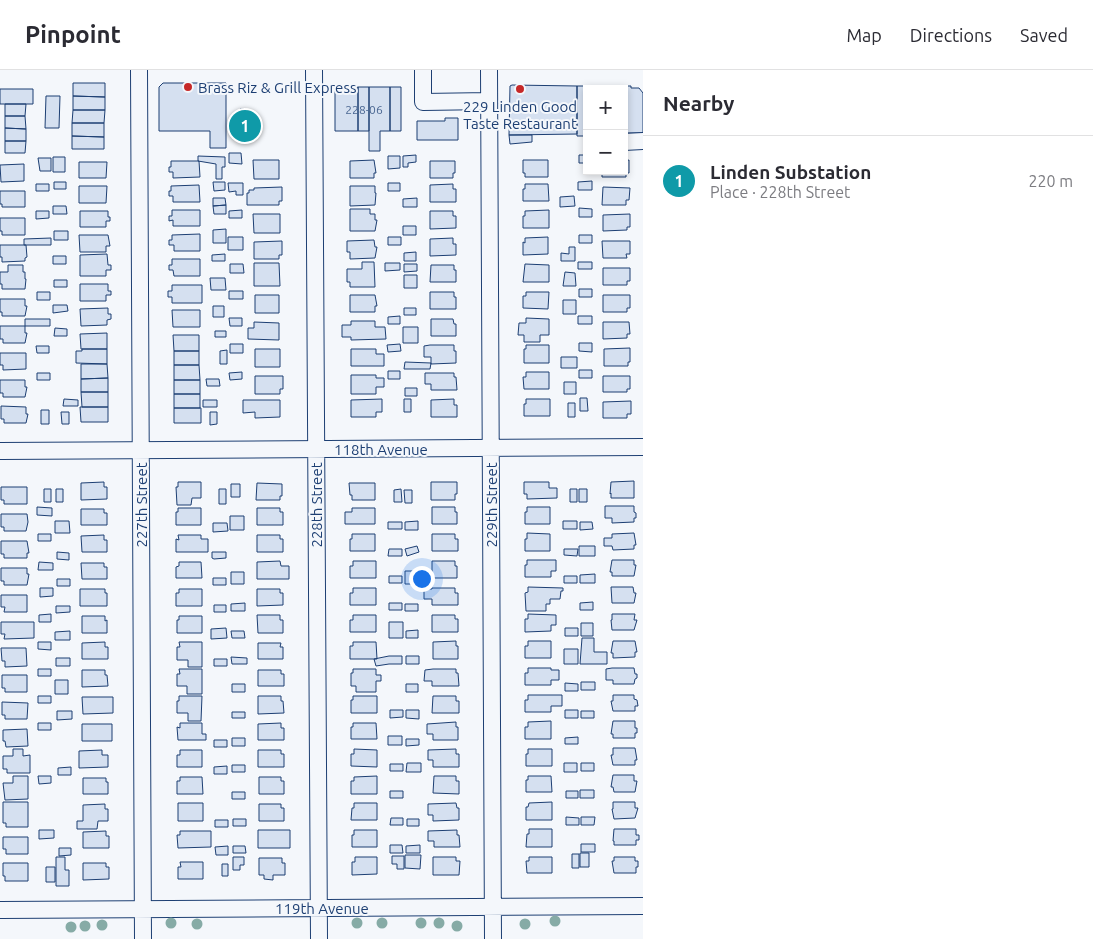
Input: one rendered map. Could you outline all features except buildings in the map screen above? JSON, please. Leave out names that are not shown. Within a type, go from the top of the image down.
[{"type":"street","name":"227th Street","points":[[139,70],[143,939]]},
{"type":"street","name":"228th Street","points":[[314,70],[319,939]]},
{"type":"street","points":[[423,70],[423,102],[489,101]]},
{"type":"street","name":"229th Street","points":[[489,70],[493,939]]},
{"type":"street","points":[[628,142],[643,141]]},
{"type":"street","name":"118th Avenue","points":[[0,452],[643,447]]},
{"type":"street","name":"119th Avenue","points":[[0,910],[643,906]]},
{"type":"place","name":"Brass Riz & Grill Express","points":[[188,87]]},
{"type":"place","name":"229 Linden Good Taste Restaurant","points":[[520,89]]},
{"type":"place","name":"Linden Substation","points":[[245,126]]}]
